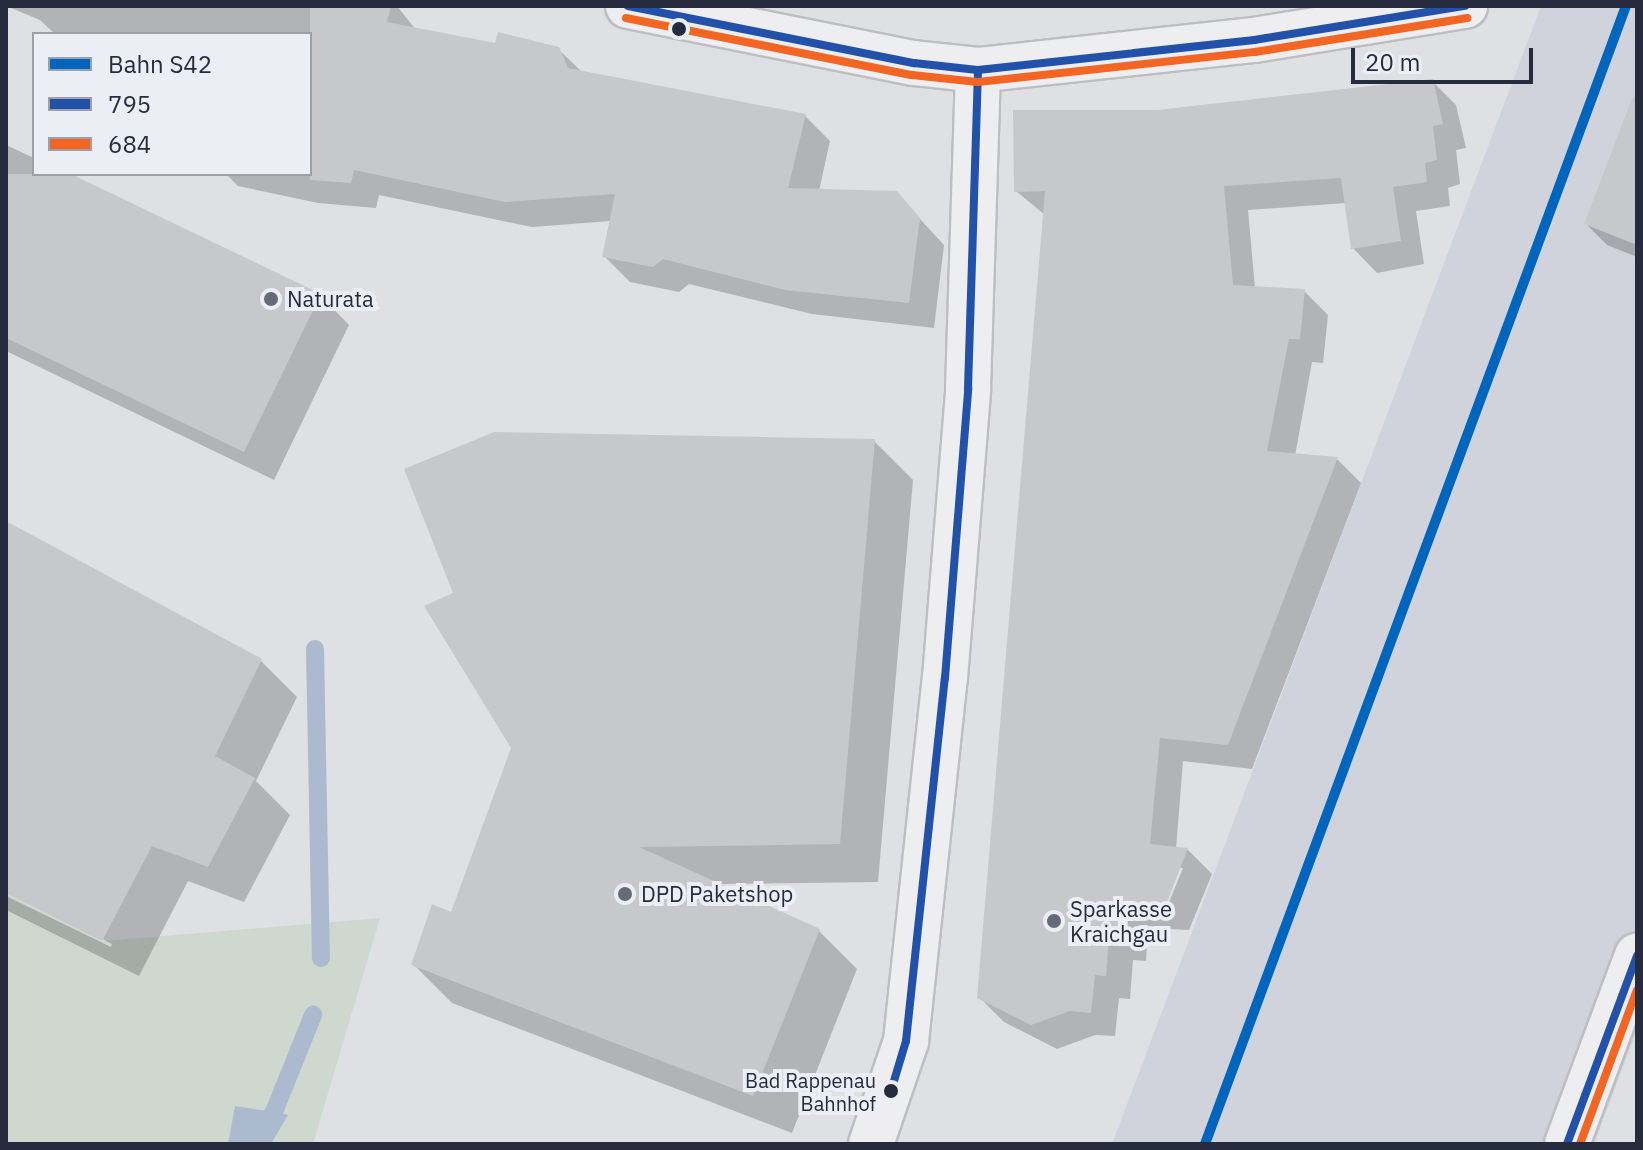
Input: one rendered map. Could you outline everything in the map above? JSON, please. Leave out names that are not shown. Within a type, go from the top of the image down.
[{"type":"street","points":[[628,6],[914,63],[978,70],[1254,40],[1465,6]]},
{"type":"street","points":[[871,1144],[906,1041],[945,678],[968,389],[978,70]]},
{"type":"street","points":[[1567,1144],[1637,956]]},
{"type":"shaded area","points":[[1541,6],[1637,6],[1637,1030],[1594,1144],[1112,1144]]},
{"type":"shaded area","points":[[6,893],[103,941],[380,918],[313,1144],[6,1144]]},
{"type":"water","points":[[235,1106],[288,1115],[271,1144],[228,1144]]},
{"type":"building","points":[[310,6],[391,6],[387,22],[495,43],[498,32],[559,47],[568,68],[806,114],[788,188],[897,191],[920,218],[909,303],[785,290],[663,259],[653,267],[602,257],[615,194],[505,202],[354,170],[351,183],[310,180]]},
{"type":"building","points":[[1433,79],[1443,124],[1433,126],[1437,160],[1425,163],[1427,182],[1393,187],[1401,241],[1351,249],[1341,178],[1224,186],[1233,285],[1305,289],[1300,339],[1289,339],[1267,451],[1338,457],[1228,745],[1160,738],[1150,844],[1188,848],[1165,907],[1125,905],[1122,938],[1109,937],[1106,976],[1095,975],[1091,1013],[1070,1011],[1031,1025],[977,998],[1045,191],[1014,192],[1013,110],[1157,110]]},
{"type":"building","points":[[1633,96],[1637,97],[1637,245],[1584,224]]},
{"type":"building","points":[[6,174],[75,176],[321,294],[244,452],[6,338]]},
{"type":"building","points":[[494,432],[875,439],[840,844],[639,847],[820,929],[753,1096],[411,965],[432,904],[451,912],[511,748],[424,606],[453,593],[404,469]]},
{"type":"building","points":[[6,521],[262,659],[215,756],[255,778],[208,867],[152,846],[102,941],[6,893]]},
{"type":"waterway","points":[[315,649],[321,958]]},
{"type":"waterway","points":[[249,1144],[274,1112],[313,1015]]},
{"type":"rail line","name":"S42","points":[[1205,1144],[1626,6]]},
{"type":"transit line","name":"795","points":[[628,6],[914,63],[978,70],[1254,40],[1465,6]]},
{"type":"transit line","name":"684","points":[[626,18],[912,75],[978,82],[1255,52],[1467,18]]},
{"type":"transit line","name":"795","points":[[891,1091],[906,1041],[945,678],[968,389],[978,70]]},
{"type":"transit line","name":"795","points":[[1567,1144],[1637,956]]},
{"type":"transit line","name":"684","points":[[1580,1144],[1637,990]]},
{"type":"place","name":"Naturata","points":[[271,299]]},
{"type":"place","name":"DPD Paketshop","points":[[625,894]]},
{"type":"place","name":"Sparkasse Kraichgau","points":[[1054,921]]},
{"type":"place","name":"Bad Rappenau Bahnhof","points":[[891,1091]]}]
